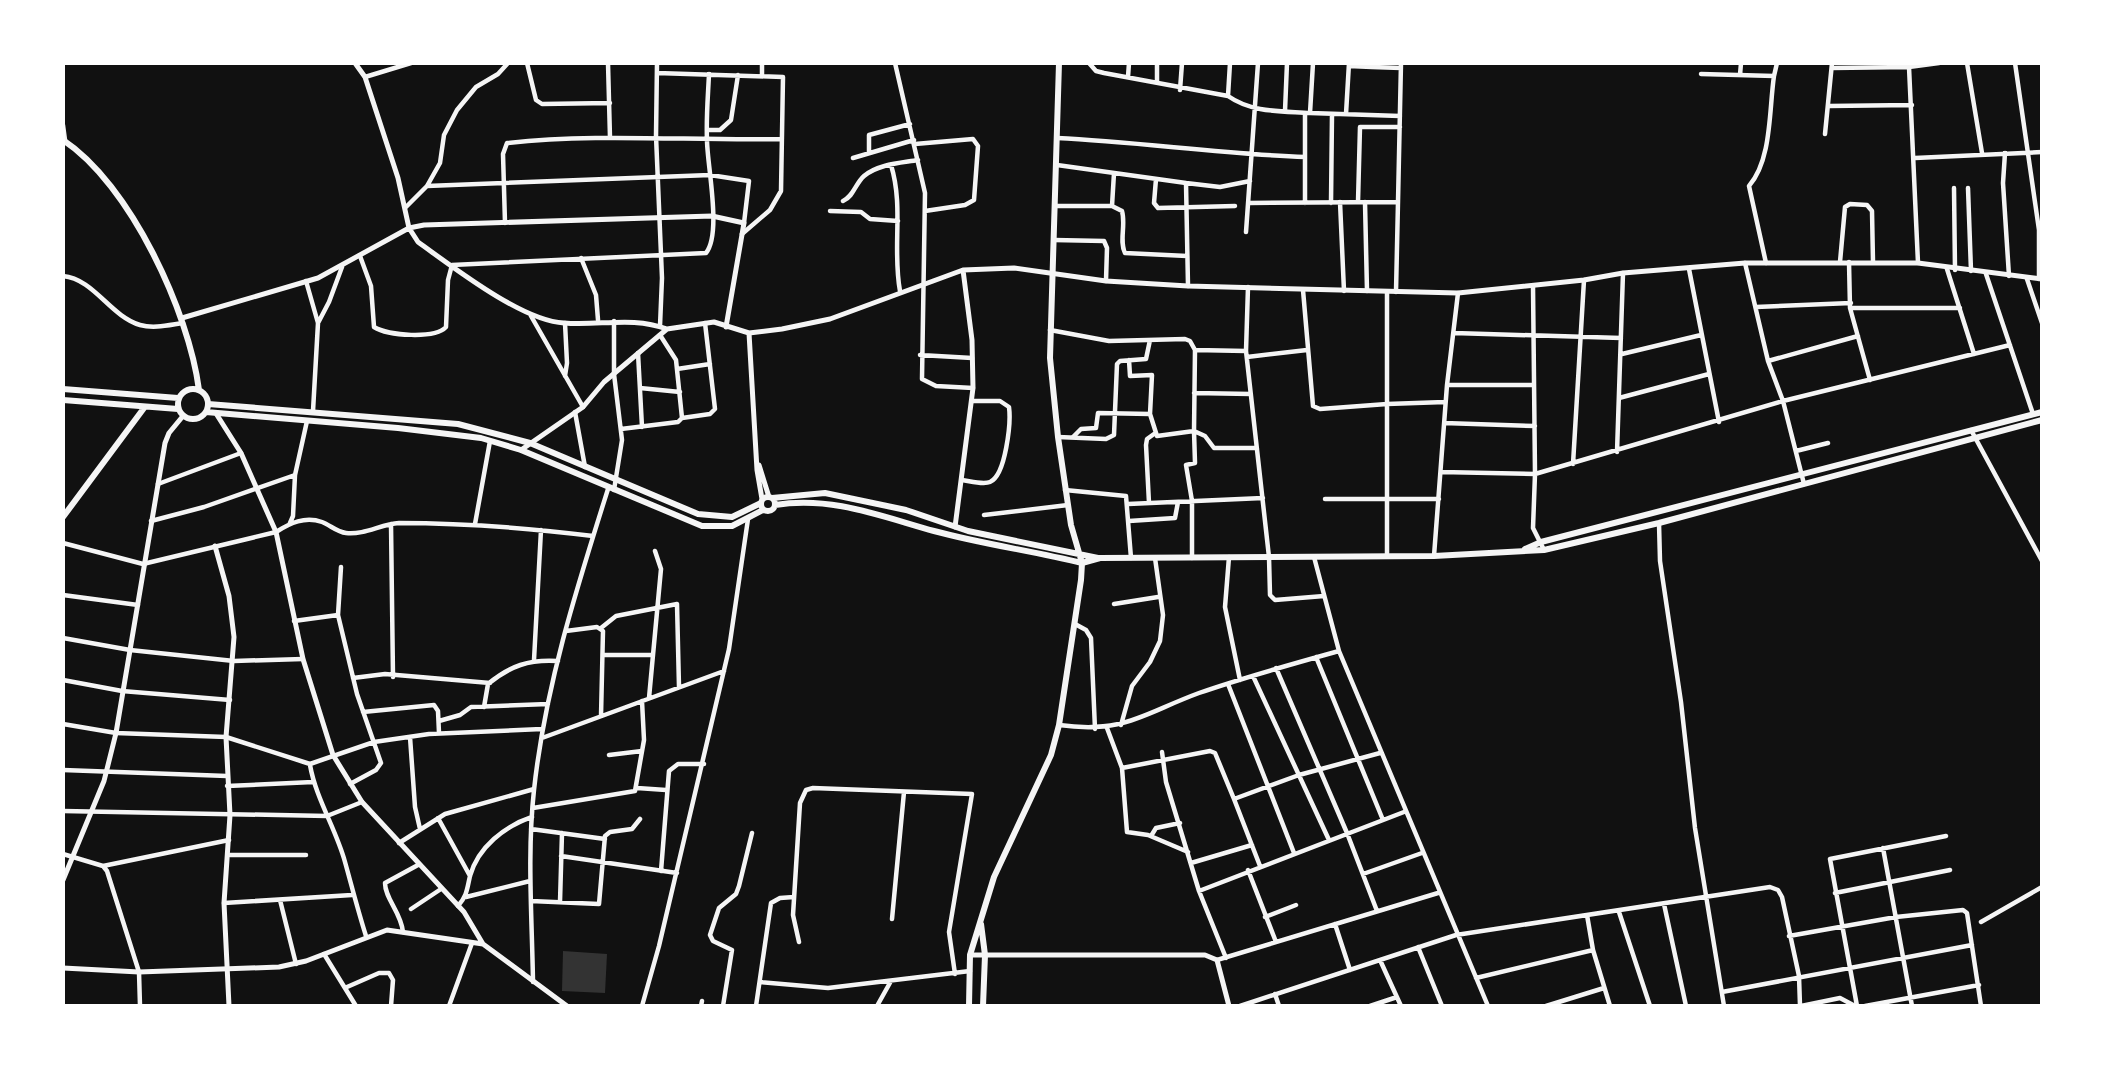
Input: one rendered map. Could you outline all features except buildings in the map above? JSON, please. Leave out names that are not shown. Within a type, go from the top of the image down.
[{"type":"main road","points":[[968,1006],[970,955],[993,877],[1051,755],[1059,724],[1082,563],[1065,490],[1051,388],[1050,330],[1059,63]]},
{"type":"main road","points":[[64,141],[106,181],[133,219],[183,320],[196,362],[199,390],[208,404],[206,412],[195,419],[183,416],[178,409],[178,398]]},
{"type":"main road","points":[[63,389],[178,398],[187,390],[199,390]]},
{"type":"main road","points":[[63,400],[178,409]]},
{"type":"main road","points":[[208,404],[458,424],[530,443],[661,500],[712,517],[732,517],[767,502],[825,493],[906,510],[955,527],[1100,558],[1434,556],[1520,551],[1660,523],[2042,420]]},
{"type":"main road","points":[[63,517],[144,408]]},
{"type":"main road","points":[[206,412],[437,432],[490,441],[521,450],[611,491],[702,526],[732,526],[748,519],[767,502],[805,501],[886,514],[932,530],[1082,563],[1100,558]]},
{"type":"main road","points":[[1542,546],[1801,474],[2042,412]]},
{"type":"main road","points":[[981,922],[985,955],[983,1006]]},
{"type":"street","points":[[355,63],[365,77],[406,207],[409,228],[418,242],[531,316],[565,324],[598,320],[639,321],[663,328],[705,323],[749,333],[830,319],[924,282],[964,270],[1014,268],[1106,281],[1188,286],[1458,293],[1584,280],[1623,272],[1745,263],[1918,263],[1947,269],[2041,279],[2039,230],[2015,63]]},
{"type":"street","points":[[365,77],[411,63]]},
{"type":"street","points":[[406,207],[427,186],[440,163],[444,135],[457,110],[476,87],[498,74],[508,63]]},
{"type":"street","points":[[527,63],[536,100],[542,104],[610,103]]},
{"type":"street","points":[[608,63],[610,138]]},
{"type":"street","points":[[521,450],[583,407],[614,374],[660,335],[663,328],[656,136],[657,63]]},
{"type":"street","points":[[762,63],[762,76]]},
{"type":"street","points":[[895,63],[918,160],[925,211],[920,355],[922,379],[927,383],[973,388]]},
{"type":"street","points":[[1089,63],[1096,71],[1157,82],[1180,90],[1228,96],[1255,109],[1400,116]]},
{"type":"street","points":[[1128,77],[1129,63]]},
{"type":"street","points":[[1157,63],[1157,82]]},
{"type":"street","points":[[1180,90],[1182,63]]},
{"type":"street","points":[[1228,96],[1230,63]]},
{"type":"street","points":[[1246,232],[1258,63]]},
{"type":"street","points":[[1284,111],[1287,63]]},
{"type":"street","points":[[1305,203],[1305,157],[1313,63]]},
{"type":"street","points":[[1740,75],[1741,63]]},
{"type":"street","points":[[1766,263],[1749,186],[1758,172],[1764,148],[1777,63]]},
{"type":"street","points":[[1825,134],[1832,66],[1909,67],[1939,63]]},
{"type":"street","points":[[1968,63],[1982,153]]},
{"type":"street","points":[[1346,114],[1348,65],[1401,66],[1396,292]]},
{"type":"street","points":[[1909,67],[1918,263]]},
{"type":"street","points":[[657,73],[779,76],[785,81],[782,184],[779,198],[742,234]]},
{"type":"street","points":[[452,265],[706,253],[711,243],[712,216],[707,141],[709,74]]},
{"type":"street","points":[[1701,74],[1774,76]]},
{"type":"street","points":[[707,130],[720,130],[731,120],[738,75]]},
{"type":"street","points":[[1829,106],[1912,105]]},
{"type":"street","points":[[1331,202],[1332,114]]},
{"type":"street","points":[[869,153],[869,135],[909,124]]},
{"type":"street","points":[[63,125],[64,141]]},
{"type":"street","points":[[1358,202],[1360,127],[1400,127]]},
{"type":"street","points":[[505,223],[503,154],[507,143],[656,136],[707,141],[782,139]]},
{"type":"street","points":[[1058,138],[1151,143],[1252,155],[1305,157]]},
{"type":"street","points":[[853,158],[914,142],[973,139],[978,146],[974,200],[965,205],[925,211]]},
{"type":"street","points":[[1915,158],[2042,152]]},
{"type":"street","points":[[2005,153],[2003,183],[2009,277]]},
{"type":"street","points":[[843,201],[849,198],[864,176],[891,165],[918,160]]},
{"type":"street","points":[[891,165],[898,221],[897,261],[900,291]]},
{"type":"street","points":[[1057,165],[1220,187],[1250,181]]},
{"type":"street","points":[[1112,206],[1114,173]]},
{"type":"street","points":[[427,186],[710,175],[749,181],[726,327]]},
{"type":"street","points":[[1156,179],[1155,206],[1235,206]]},
{"type":"street","points":[[1186,183],[1188,286]]},
{"type":"street","points":[[1954,188],[1955,270]]},
{"type":"street","points":[[1968,188],[1971,272]]},
{"type":"street","points":[[1340,202],[1344,291]]},
{"type":"street","points":[[1366,202],[1367,291]]},
{"type":"street","points":[[1249,203],[1398,202]]},
{"type":"street","points":[[1840,262],[1845,207],[1860,203],[1867,205],[1872,211],[1873,262]]},
{"type":"street","points":[[1055,206],[1112,206],[1122,211],[1125,219],[1122,245],[1125,253],[1187,256]]},
{"type":"street","points":[[830,211],[861,212],[870,219],[898,221]]},
{"type":"street","points":[[63,276],[79,279],[128,320],[152,327],[183,320],[306,281],[342,267],[409,228],[424,225],[712,216],[744,223]]},
{"type":"street","points":[[1054,240],[1107,243],[1106,281]]},
{"type":"street","points":[[360,256],[371,286],[373,323],[380,330],[392,334],[444,331],[452,265]]},
{"type":"street","points":[[582,258],[597,295],[598,320]]},
{"type":"street","points":[[1849,261],[1850,306],[1870,380]]},
{"type":"street","points":[[1745,263],[1768,361],[1783,401],[1804,484]]},
{"type":"street","points":[[318,323],[342,267]]},
{"type":"street","points":[[1689,269],[1719,422]]},
{"type":"street","points":[[1947,269],[1975,354]]},
{"type":"street","points":[[955,527],[973,388],[973,358],[964,270]]},
{"type":"street","points":[[1617,452],[1623,272]]},
{"type":"street","points":[[1986,274],[2033,414]]},
{"type":"street","points":[[2027,279],[2042,323]]},
{"type":"street","points":[[1573,464],[1584,280]]},
{"type":"street","points":[[306,281],[318,323],[313,411]]},
{"type":"street","points":[[1533,286],[1533,528],[1542,546]]},
{"type":"street","points":[[1248,287],[1246,351],[1272,599],[1324,596]]},
{"type":"street","points":[[1304,290],[1312,402],[1316,408],[1446,402]]},
{"type":"street","points":[[1387,292],[1387,556]]},
{"type":"street","points":[[1434,556],[1447,385],[1458,293]]},
{"type":"street","points":[[1756,307],[1960,309]]},
{"type":"street","points":[[531,316],[583,407]]},
{"type":"street","points":[[533,983],[531,829],[543,729],[566,631],[593,536],[616,479],[622,447],[614,374],[614,321]]},
{"type":"street","points":[[621,429],[678,422],[682,418],[710,414],[715,408],[705,323]]},
{"type":"street","points":[[565,324],[565,376]]},
{"type":"street","points":[[1050,330],[1109,341],[1185,339],[1195,350],[1195,463],[1186,465],[1192,501],[1192,558]]},
{"type":"street","points":[[749,333],[757,462],[767,502]]},
{"type":"street","points":[[1454,333],[1621,338]]},
{"type":"street","points":[[660,335],[672,353],[677,369],[682,418]]},
{"type":"street","points":[[1622,354],[1701,335]]},
{"type":"street","points":[[1768,361],[1858,336]]},
{"type":"street","points":[[1058,437],[1110,437],[1115,430],[1117,364],[1146,359],[1150,340]]},
{"type":"street","points":[[1441,472],[1535,474],[1783,401],[2010,345]]},
{"type":"street","points":[[1195,350],[1246,351]]},
{"type":"street","points":[[1247,357],[1307,350]]},
{"type":"street","points":[[638,354],[642,427]]},
{"type":"street","points":[[920,355],[973,358]]},
{"type":"street","points":[[1129,360],[1130,376],[1152,375],[1150,414],[1154,434]]},
{"type":"street","points":[[677,369],[710,364]]},
{"type":"street","points":[[1619,398],[1709,374]]},
{"type":"street","points":[[1447,385],[1534,384]]},
{"type":"street","points":[[640,388],[680,392]]},
{"type":"street","points":[[1194,393],[1251,394]]},
{"type":"street","points":[[962,480],[987,484],[993,481],[1002,467],[1008,426],[1007,404],[972,401]]},
{"type":"street","points":[[1073,437],[1081,429],[1096,428],[1101,411],[1150,414]]},
{"type":"street","points":[[575,412],[586,467]]},
{"type":"street","points":[[217,415],[241,453],[276,532],[303,659],[333,755],[350,784],[362,802],[458,906],[483,944],[567,1006]]},
{"type":"street","points":[[63,880],[91,813],[116,733],[150,521],[169,433],[183,416]]},
{"type":"street","points":[[290,523],[293,516],[295,475],[307,420]]},
{"type":"street","points":[[1444,423],[1535,426]]},
{"type":"street","points":[[1971,430],[2042,561]]},
{"type":"street","points":[[1149,503],[1146,445],[1147,439],[1154,434],[1194,431],[1205,436],[1214,448],[1257,448]]},
{"type":"street","points":[[475,524],[490,441]]},
{"type":"street","points":[[1796,451],[1828,443]]},
{"type":"street","points":[[158,484],[241,453]]},
{"type":"street","points":[[150,521],[258,489],[295,475]]},
{"type":"street","points":[[1065,490],[1123,494],[1128,504],[1131,558]]},
{"type":"street","points":[[1128,504],[1262,499]]},
{"type":"street","points":[[1325,499],[1439,499]]},
{"type":"street","points":[[1129,521],[1175,518],[1178,502]]},
{"type":"street","points":[[984,515],[1068,505]]},
{"type":"street","points":[[642,1006],[704,764],[724,671],[748,519]]},
{"type":"street","points":[[63,543],[143,564],[276,532],[290,523],[306,520],[321,522],[345,533],[361,533],[391,523],[475,524],[593,536]]},
{"type":"street","points":[[391,523],[393,677]]},
{"type":"street","points":[[1660,523],[1660,561],[1706,897],[1724,1006]]},
{"type":"street","points":[[534,660],[541,530]]},
{"type":"street","points":[[215,546],[229,596],[234,661],[226,737],[230,855],[224,904],[229,1006]]},
{"type":"street","points":[[649,698],[661,569],[655,551]]},
{"type":"street","points":[[1314,556],[1339,651],[1404,812],[1488,1006]]},
{"type":"street","points":[[1230,557],[1225,607],[1240,680]]},
{"type":"street","points":[[1121,725],[1132,686],[1150,662],[1160,641],[1163,615],[1158,597],[1155,558]]},
{"type":"street","points":[[341,567],[338,615],[363,712],[381,758],[380,768],[350,784]]},
{"type":"street","points":[[63,595],[138,605]]},
{"type":"street","points":[[1114,604],[1158,597]]},
{"type":"street","points":[[566,631],[601,628],[616,615],[677,604],[679,687]]},
{"type":"street","points":[[294,621],[338,615]]},
{"type":"street","points":[[1075,624],[1091,638],[1095,729]]},
{"type":"street","points":[[601,628],[601,716]]},
{"type":"street","points":[[63,638],[130,650],[234,661],[303,659]]},
{"type":"street","points":[[1059,724],[1095,729],[1121,725],[1227,684],[1339,651]]},
{"type":"street","points":[[603,656],[652,655]]},
{"type":"street","points":[[1317,657],[1383,820]]},
{"type":"street","points":[[353,678],[385,674],[393,677],[490,683],[516,666],[534,660],[558,661]]},
{"type":"street","points":[[1276,668],[1347,833],[1377,911]]},
{"type":"street","points":[[542,738],[724,671]]},
{"type":"street","points":[[1253,676],[1329,840]]},
{"type":"street","points":[[63,680],[122,691],[230,699]]},
{"type":"street","points":[[484,707],[490,683]]},
{"type":"street","points":[[1227,684],[1294,853]]},
{"type":"street","points":[[533,807],[631,793],[636,788],[642,751],[642,701]]},
{"type":"street","points":[[439,721],[460,715],[471,706],[548,704]]},
{"type":"street","points":[[363,712],[434,705],[439,721],[439,733]]},
{"type":"street","points":[[63,723],[116,733],[226,737],[310,764],[374,742],[439,733],[543,729]]},
{"type":"street","points":[[1107,728],[1122,768],[1125,829],[1188,852]]},
{"type":"street","points":[[410,737],[415,807],[420,829]]},
{"type":"street","points":[[609,755],[642,751]]},
{"type":"street","points":[[1122,768],[1163,762],[1206,751],[1215,753],[1260,866]]},
{"type":"street","points":[[1162,752],[1199,891],[1226,958]]},
{"type":"street","points":[[1234,799],[1299,775],[1380,753]]},
{"type":"street","points":[[310,764],[313,782],[345,862],[352,895],[366,936]]},
{"type":"street","points":[[660,870],[666,790],[673,766],[704,764]]},
{"type":"street","points":[[63,770],[105,774],[227,776]]},
{"type":"street","points":[[227,786],[313,782]]},
{"type":"street","points":[[636,788],[666,790]]},
{"type":"street","points":[[799,942],[793,915],[800,803],[806,790],[813,788],[972,794],[949,932],[955,974]]},
{"type":"street","points":[[399,843],[438,818],[472,804],[534,789]]},
{"type":"street","points":[[892,919],[904,792]]},
{"type":"street","points":[[63,811],[327,816],[362,802]]},
{"type":"street","points":[[1199,891],[1404,812]]},
{"type":"street","points":[[458,906],[465,898],[470,876],[481,855],[498,836],[516,822],[532,817]]},
{"type":"street","points":[[438,818],[470,876]]},
{"type":"street","points":[[531,901],[599,904],[605,839],[610,832],[632,829],[640,819]]},
{"type":"street","points":[[1150,836],[1156,828],[1180,823]]},
{"type":"street","points":[[531,829],[605,839]]},
{"type":"street","points":[[560,902],[562,833]]},
{"type":"street","points":[[723,1006],[732,950],[713,941],[710,935],[719,908],[736,894],[751,833]]},
{"type":"street","points":[[1856,1006],[1829,862],[1832,858],[1946,836]]},
{"type":"street","points":[[63,854],[75,855],[103,866],[230,840]]},
{"type":"street","points":[[1191,863],[1252,845]]},
{"type":"street","points":[[1883,848],[1892,883],[1912,1006]]},
{"type":"street","points":[[1363,874],[1422,853]]},
{"type":"street","points":[[230,855],[306,855]]},
{"type":"street","points":[[561,856],[677,873]]},
{"type":"street","points":[[402,932],[400,914],[386,891],[385,883],[418,864]]},
{"type":"street","points":[[103,866],[114,888],[139,972],[140,1006]]},
{"type":"street","points":[[1248,870],[1276,942]]},
{"type":"street","points":[[1835,893],[1950,870]]},
{"type":"street","points":[[465,898],[530,881]]},
{"type":"street","points":[[1240,1006],[1456,935],[1770,887],[1778,890],[1798,976],[1800,1006],[1840,998],[1856,1006]]},
{"type":"street","points":[[1981,922],[2042,887]]},
{"type":"street","points":[[411,909],[441,889]]},
{"type":"street","points":[[970,955],[1205,955],[1217,960],[1438,893]]},
{"type":"street","points":[[224,904],[352,895]]},
{"type":"street","points":[[755,1006],[771,903],[780,898],[794,897]]},
{"type":"street","points":[[280,900],[296,964]]},
{"type":"street","points":[[1664,904],[1686,1006]]},
{"type":"street","points":[[1265,917],[1296,905]]},
{"type":"street","points":[[1789,936],[1896,917],[1963,910],[1967,913],[1981,1006]]},
{"type":"street","points":[[1619,912],[1650,1006]]},
{"type":"street","points":[[1587,915],[1593,950],[1610,1006]]},
{"type":"street","points":[[1335,924],[1350,970]]},
{"type":"street","points":[[63,968],[139,972],[226,970],[296,964],[387,930],[483,944]]},
{"type":"street","points":[[449,1006],[472,943]]},
{"type":"street","points":[[1722,992],[1972,945]]},
{"type":"street","points":[[1418,947],[1442,1006]]},
{"type":"street","points":[[1476,978],[1593,950]]},
{"type":"street","points":[[324,954],[356,1006]]},
{"type":"street","points":[[1217,960],[1229,1006]]},
{"type":"street","points":[[1380,960],[1401,1006]]},
{"type":"street","points":[[760,982],[828,988],[970,971]]},
{"type":"street","points":[[347,988],[379,973],[389,973],[393,979],[391,1006]]},
{"type":"street","points":[[877,1006],[891,981]]},
{"type":"street","points":[[1864,1006],[1979,985]]},
{"type":"street","points":[[1546,1006],[1604,988]]},
{"type":"street","points":[[1275,994],[1279,1006]]},
{"type":"street","points":[[1370,1006],[1397,997]]},
{"type":"shaded area","points":[[563,951],[607,954],[605,993],[562,991]]}]
